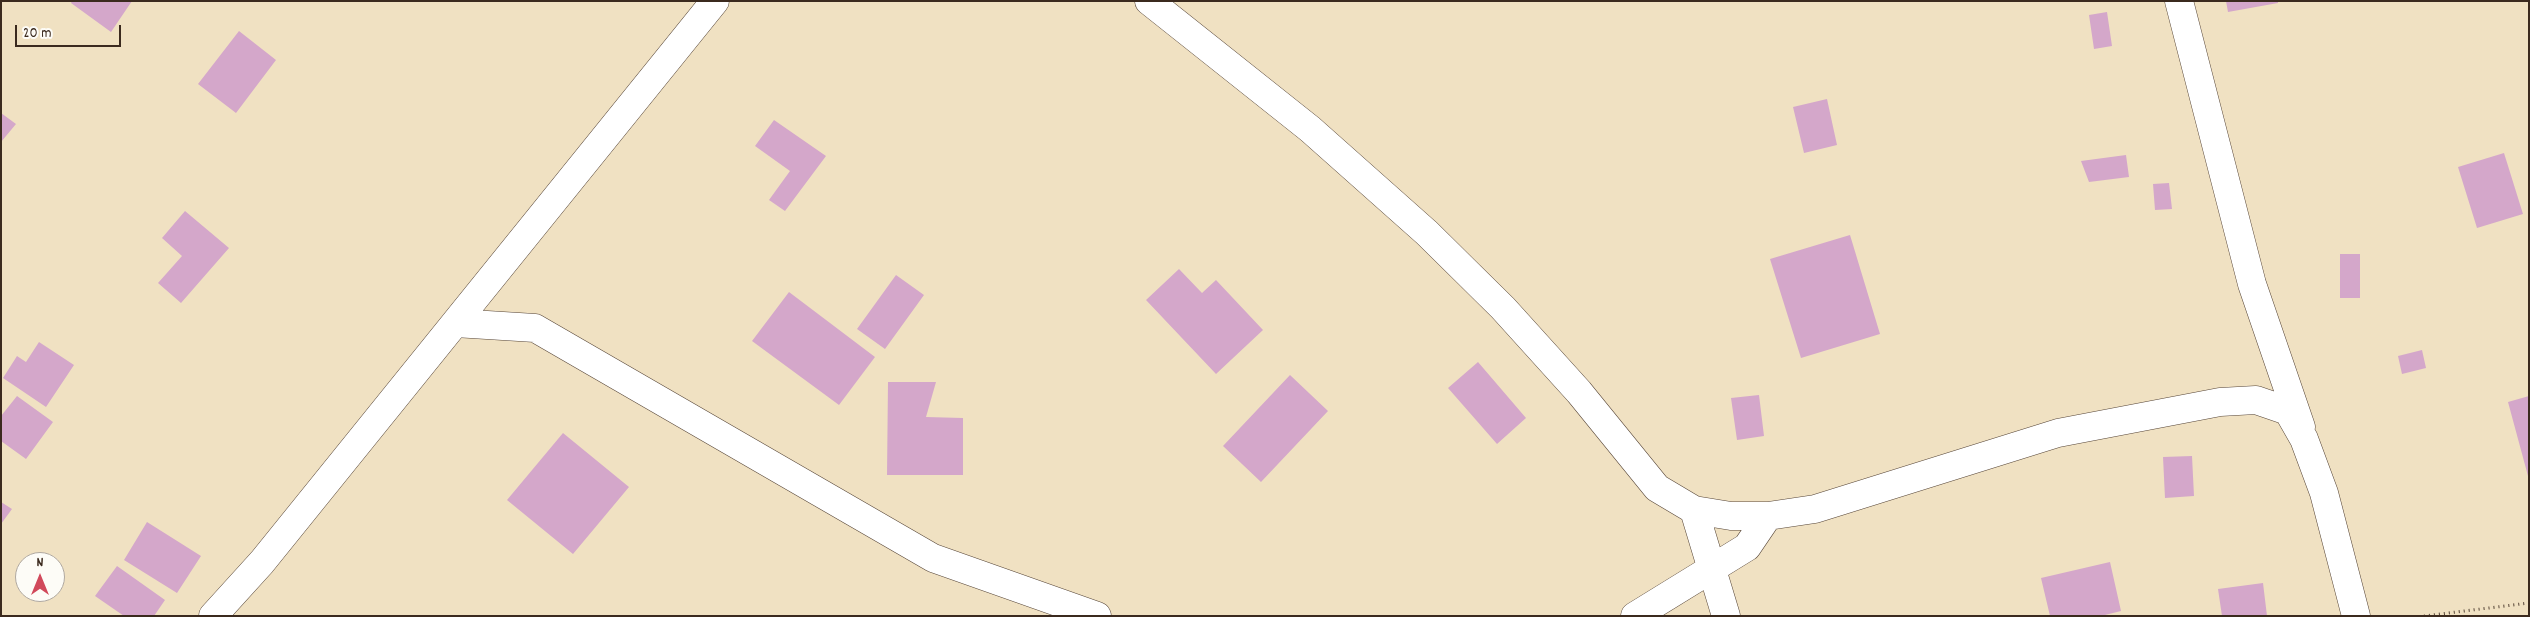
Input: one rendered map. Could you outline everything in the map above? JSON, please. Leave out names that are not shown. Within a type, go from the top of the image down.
[{"type":"street","points":[[213,616],[262,562],[715,1]]},
{"type":"street","points":[[1149,1],[1310,129],[1427,233],[1503,308],[1580,392],[1657,488],[1694,510],[1732,516],[1768,516],[1815,509],[2058,433],[2220,402],[2256,400],[2288,411],[2304,439],[2324,493],[2356,616]]},
{"type":"street","points":[[2179,1],[2252,284],[2317,475]]},
{"type":"street","points":[[455,323],[535,328],[933,558],[1097,616]]},
{"type":"street","points":[[1694,510],[1726,616]]},
{"type":"street","points":[[1635,616],[1747,547],[1768,516]]},
{"type":"path","points":[[2424,616],[2529,603]]},
{"type":"building","points":[[72,1],[132,1],[111,32],[71,3]]},
{"type":"building","points":[[2226,1],[2278,1],[2278,3],[2228,12]]},
{"type":"building","points":[[2107,12],[2112,46],[2094,49],[2089,15]]},
{"type":"building","points":[[239,31],[276,60],[236,113],[198,84]]},
{"type":"building","points":[[1827,99],[1837,145],[1804,153],[1793,107]]},
{"type":"building","points":[[1,113],[16,124],[1,142]]},
{"type":"building","points":[[774,120],[826,156],[785,211],[769,200],[790,171],[755,146]]},
{"type":"building","points":[[2504,153],[2523,214],[2477,228],[2458,167]]},
{"type":"building","points":[[2126,155],[2129,177],[2089,182],[2081,161]]},
{"type":"building","points":[[2169,183],[2172,209],[2155,210],[2153,184]]},
{"type":"building","points":[[185,211],[229,248],[181,303],[158,283],[182,256],[162,238]]},
{"type":"building","points":[[1850,235],[1880,334],[1801,358],[1770,259]]},
{"type":"building","points":[[2340,254],[2360,254],[2360,298],[2340,298]]},
{"type":"building","points":[[1179,269],[1202,293],[1216,280],[1263,330],[1216,374],[1146,300]]},
{"type":"building","points":[[896,275],[924,295],[885,349],[857,329]]},
{"type":"building","points":[[789,292],[875,357],[839,405],[752,341]]},
{"type":"building","points":[[39,342],[74,365],[46,407],[3,378],[17,356],[26,362]]},
{"type":"building","points":[[2422,350],[2426,368],[2402,374],[2398,356]]},
{"type":"building","points":[[1478,362],[1526,418],[1497,444],[1448,388]]},
{"type":"building","points":[[1290,375],[1328,411],[1261,482],[1223,446]]},
{"type":"building","points":[[888,382],[936,382],[926,417],[963,418],[963,475],[887,475]]},
{"type":"building","points":[[1759,395],[1764,436],[1737,440],[1731,398]]},
{"type":"building","points":[[17,396],[53,422],[26,459],[1,441],[1,416]]},
{"type":"building","points":[[2529,396],[2529,476],[2528,476],[2508,402]]},
{"type":"building","points":[[563,433],[629,487],[573,554],[507,500]]},
{"type":"building","points":[[2192,456],[2194,496],[2165,498],[2163,457]]},
{"type":"building","points":[[1,502],[12,509],[1,524]]},
{"type":"building","points":[[147,522],[201,556],[177,593],[124,560]]},
{"type":"building","points":[[2110,562],[2121,611],[2101,616],[2050,616],[2041,578]]},
{"type":"building","points":[[117,566],[165,600],[154,616],[124,616],[95,596]]},
{"type":"building","points":[[2263,583],[2267,616],[2222,616],[2218,589]]}]
